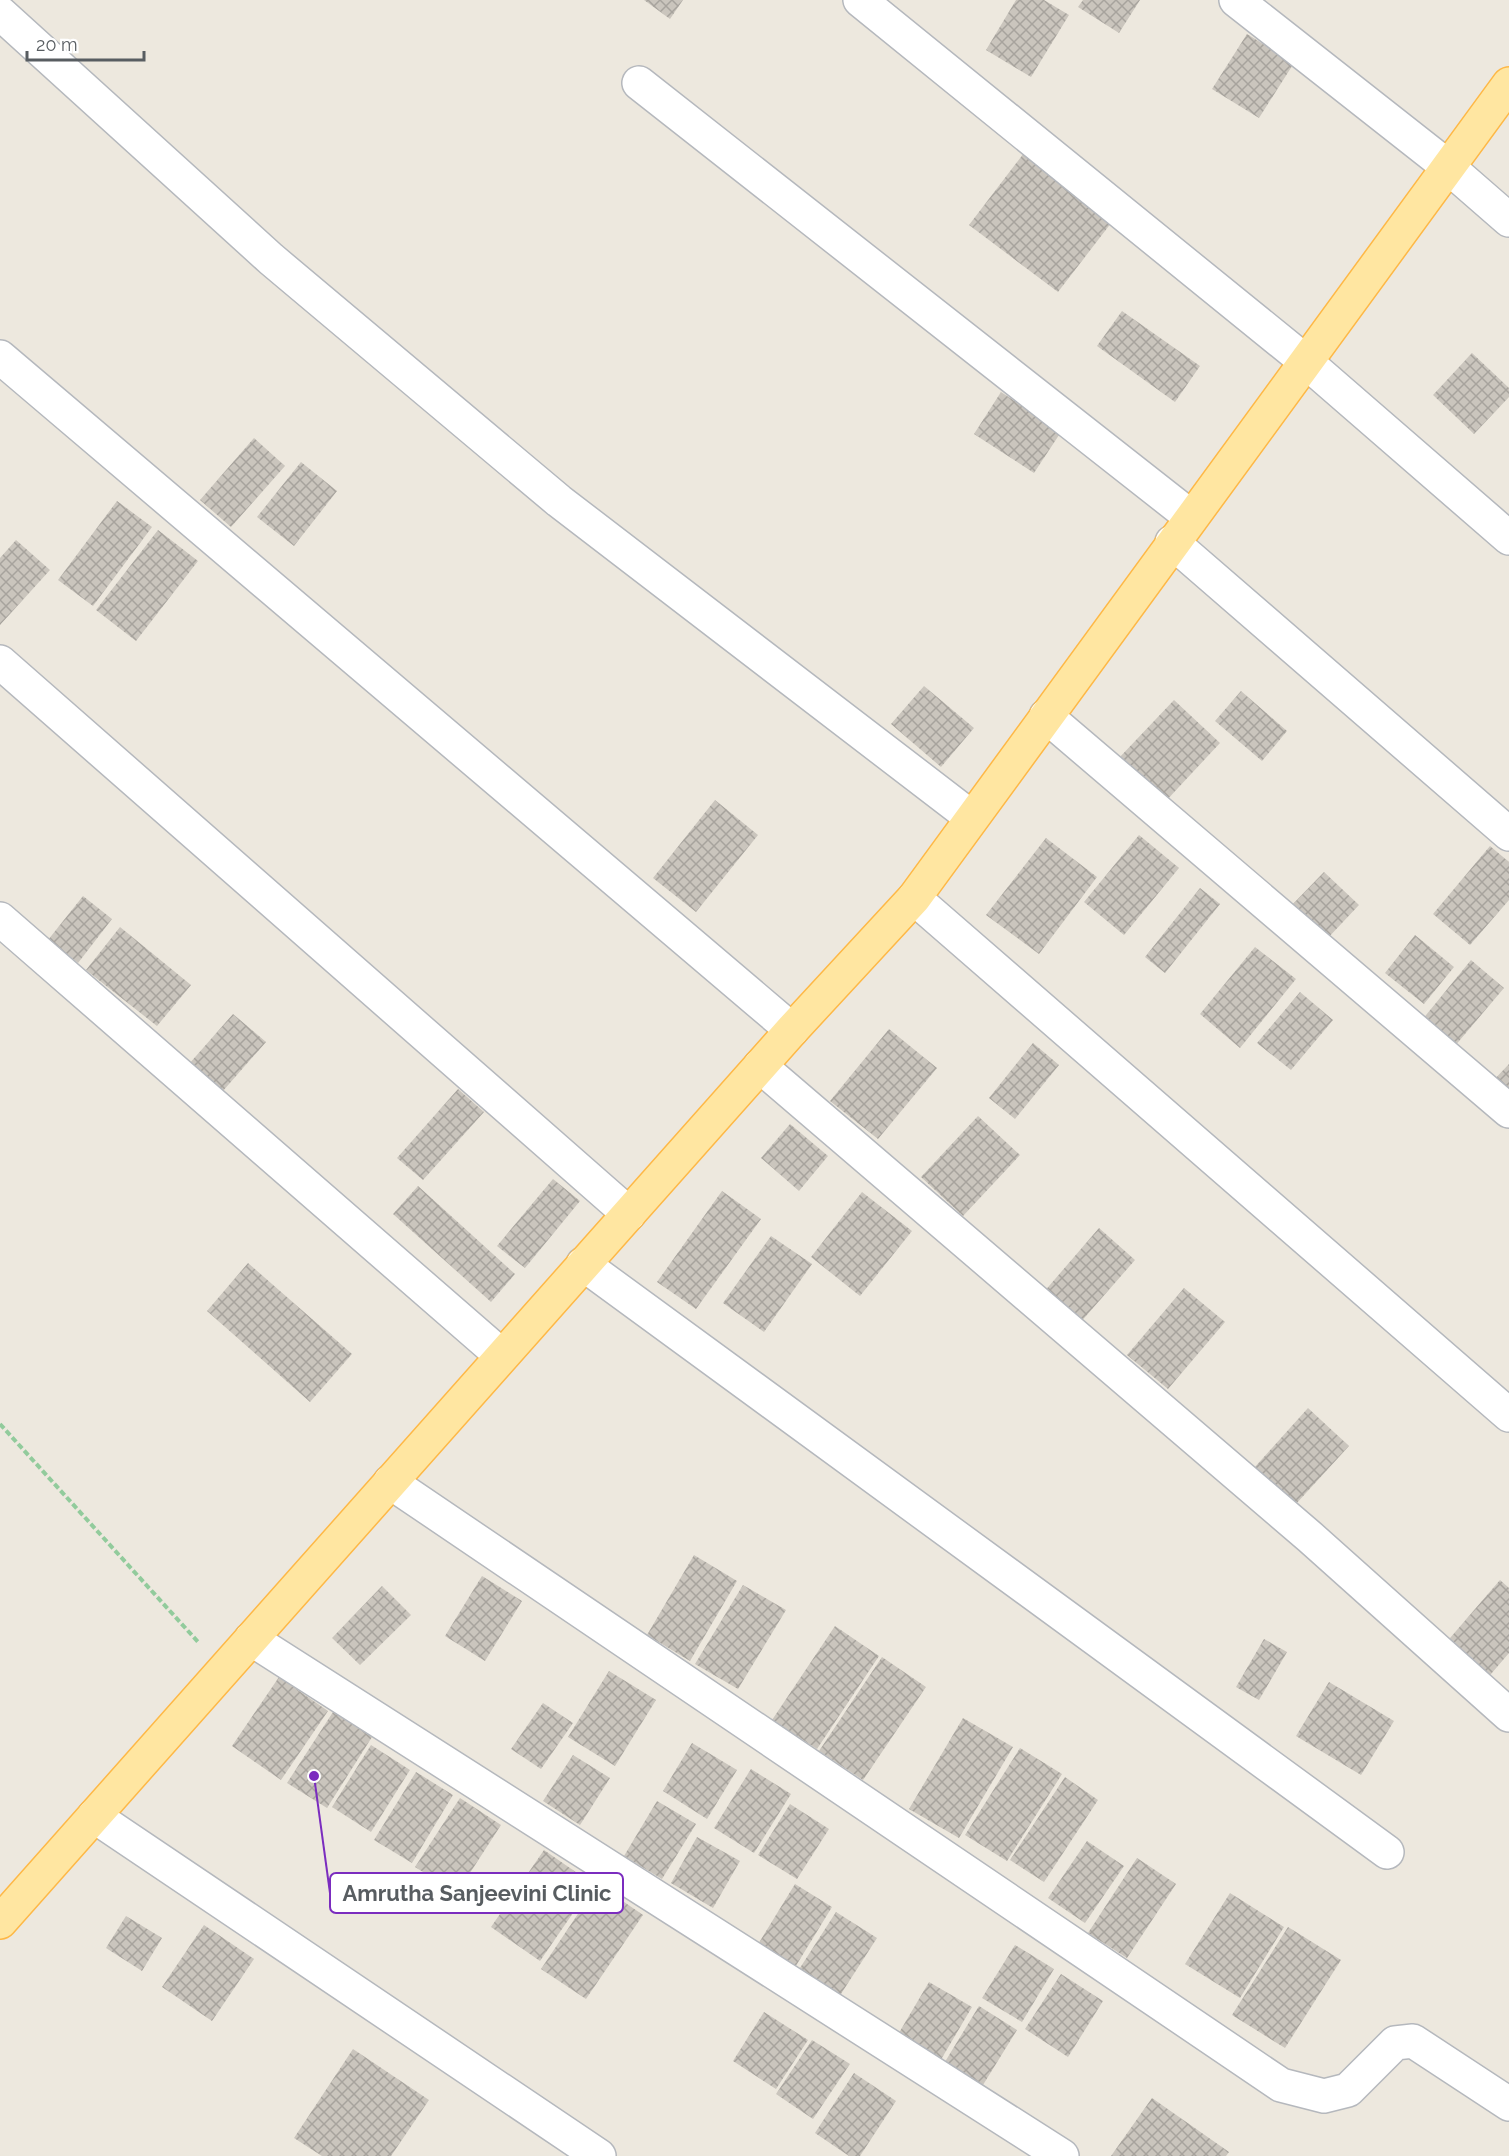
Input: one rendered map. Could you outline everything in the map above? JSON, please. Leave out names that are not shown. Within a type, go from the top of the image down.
[{"type":"main road","points":[[0,1922],[792,1030],[914,898],[1447,165],[1509,84]]},
{"type":"street","points":[[860,0],[1305,361],[1509,538]]},
{"type":"street","points":[[1236,0],[1447,165],[1509,220]]},
{"type":"street","points":[[0,13],[271,259],[559,501],[971,817]]},
{"type":"street","points":[[639,83],[1191,517]]},
{"type":"street","points":[[0,357],[792,1030]]},
{"type":"street","points":[[1172,542],[1509,834]]},
{"type":"street","points":[[0,662],[628,1214]]},
{"type":"street","points":[[1046,716],[1509,1111]]},
{"type":"street","points":[[914,898],[1509,1415]]},
{"type":"street","points":[[0,919],[502,1356]]},
{"type":"street","points":[[760,1066],[1310,1537],[1509,1715]]},
{"type":"street","points":[[584,1264],[1387,1852]]},
{"type":"street","points":[[390,1482],[1281,2085],[1324,2096],[1348,2090],[1395,2043],[1413,2041],[1509,2104]]},
{"type":"street","points":[[251,1640],[1062,2156]]},
{"type":"street","points":[[94,1816],[599,2156]]},
{"type":"path","points":[[0,1424],[224,1671]]},
{"type":"building","points":[[644,0],[683,0],[670,19]]},
{"type":"building","points":[[1016,0],[1044,0],[1069,15],[1031,77],[986,50]]},
{"type":"building","points":[[1083,0],[1140,0],[1119,33],[1078,7]]},
{"type":"building","points":[[1247,34],[1294,63],[1259,118],[1212,89]]},
{"type":"building","points":[[1027,149],[1115,218],[1058,292],[969,225]]},
{"type":"building","points":[[1122,311],[1200,366],[1175,402],[1097,346]]},
{"type":"building","points":[[1472,353],[1509,388],[1509,397],[1474,434],[1433,395]]},
{"type":"building","points":[[1001,392],[1061,432],[1034,473],[974,434]]},
{"type":"building","points":[[254,438],[285,466],[231,527],[200,500]]},
{"type":"building","points":[[301,462],[337,491],[294,546],[257,517]]},
{"type":"building","points":[[117,501],[152,527],[93,606],[58,580]]},
{"type":"building","points":[[158,530],[198,561],[136,641],[96,610]]},
{"type":"building","points":[[16,540],[50,570],[0,625],[0,558]]},
{"type":"building","points":[[924,686],[974,728],[941,767],[891,724]]},
{"type":"building","points":[[1241,691],[1287,731],[1262,761],[1215,721]]},
{"type":"building","points":[[1174,700],[1220,743],[1164,803],[1118,759]]},
{"type":"building","points":[[715,800],[758,835],[696,912],[653,878]]},
{"type":"building","points":[[1139,835],[1179,868],[1124,935],[1084,902]]},
{"type":"building","points":[[1046,838],[1097,877],[1039,954],[986,915]]},
{"type":"building","points":[[1490,846],[1509,862],[1509,900],[1470,945],[1433,914]]},
{"type":"building","points":[[1324,872],[1359,905],[1326,940],[1291,906]]},
{"type":"building","points":[[1200,888],[1220,904],[1165,973],[1145,957]]},
{"type":"building","points":[[83,896],[112,919],[78,963],[48,940]]},
{"type":"building","points":[[120,927],[191,985],[157,1026],[86,970]]},
{"type":"building","points":[[1415,935],[1454,967],[1424,1004],[1385,973]]},
{"type":"building","points":[[1255,947],[1296,979],[1240,1048],[1200,1014]]},
{"type":"building","points":[[1471,960],[1504,988],[1454,1047],[1422,1020]]},
{"type":"building","points":[[1300,992],[1333,1020],[1291,1070],[1257,1043]]},
{"type":"building","points":[[233,1014],[266,1042],[222,1092],[189,1064]]},
{"type":"building","points":[[889,1029],[937,1068],[878,1139],[830,1101]]},
{"type":"building","points":[[1033,1043],[1059,1065],[1015,1119],[989,1098]]},
{"type":"building","points":[[1509,1064],[1509,1103],[1490,1084]]},
{"type":"building","points":[[458,1089],[484,1112],[423,1180],[397,1158]]},
{"type":"building","points":[[978,1116],[1020,1155],[963,1216],[921,1177]]},
{"type":"building","points":[[790,1124],[828,1156],[799,1191],[761,1158]]},
{"type":"building","points":[[553,1179],[580,1201],[525,1268],[497,1246]]},
{"type":"building","points":[[418,1186],[515,1274],[491,1302],[393,1214]]},
{"type":"building","points":[[722,1191],[761,1219],[696,1309],[657,1282]]},
{"type":"building","points":[[862,1192],[912,1231],[860,1296],[811,1257]]},
{"type":"building","points":[[1099,1228],[1135,1260],[1079,1324],[1043,1293]]},
{"type":"building","points":[[771,1236],[812,1264],[764,1332],[723,1303]]},
{"type":"building","points":[[248,1263],[352,1354],[310,1402],[207,1311]]},
{"type":"building","points":[[1184,1288],[1225,1322],[1168,1389],[1127,1355]]},
{"type":"building","points":[[1308,1408],[1349,1446],[1295,1505],[1254,1468]]},
{"type":"building","points":[[694,1555],[737,1581],[690,1661],[647,1635]]},
{"type":"building","points":[[482,1576],[522,1601],[485,1661],[445,1636]]},
{"type":"building","points":[[1500,1580],[1509,1588],[1509,1653],[1485,1681],[1444,1645]]},
{"type":"building","points":[[743,1585],[786,1610],[738,1689],[695,1664]]},
{"type":"building","points":[[382,1586],[411,1615],[360,1665],[332,1638]]},
{"type":"building","points":[[835,1626],[879,1656],[817,1749],[772,1720]]},
{"type":"building","points":[[1264,1639],[1287,1652],[1259,1700],[1236,1687]]},
{"type":"building","points":[[882,1657],[926,1687],[863,1780],[819,1751]]},
{"type":"building","points":[[609,1671],[656,1700],[615,1766],[568,1737]]},
{"type":"building","points":[[279,1677],[328,1711],[281,1780],[232,1746]]},
{"type":"building","points":[[1329,1682],[1394,1721],[1361,1775],[1296,1736]]},
{"type":"building","points":[[543,1703],[573,1723],[541,1769],[511,1749]]},
{"type":"building","points":[[333,1712],[372,1737],[327,1808],[287,1783]]},
{"type":"building","points":[[963,1718],[1013,1747],[959,1838],[909,1809]]},
{"type":"building","points":[[692,1743],[737,1770],[707,1819],[663,1791]]},
{"type":"building","points":[[371,1745],[410,1770],[371,1832],[332,1807]]},
{"type":"building","points":[[1020,1748],[1062,1774],[1007,1861],[965,1835]]},
{"type":"building","points":[[573,1755],[610,1778],[580,1825],[543,1801]]},
{"type":"building","points":[[751,1769],[791,1794],[754,1853],[714,1828]]},
{"type":"building","points":[[416,1772],[453,1795],[412,1863],[374,1840]]},
{"type":"building","points":[[1065,1777],[1098,1800],[1044,1882],[1010,1860]]},
{"type":"building","points":[[460,1798],[501,1825],[457,1893],[415,1867]]},
{"type":"building","points":[[657,1801],[696,1824],[662,1879],[624,1856]]},
{"type":"building","points":[[790,1804],[829,1829],[797,1879],[758,1855]]},
{"type":"building","points":[[697,1837],[740,1861],[713,1908],[671,1883]]},
{"type":"building","points":[[1087,1841],[1124,1866],[1085,1923],[1048,1898]]},
{"type":"building","points":[[544,1850],[593,1884],[540,1961],[491,1927]]},
{"type":"building","points":[[1137,1858],[1176,1884],[1127,1958],[1088,1933]]},
{"type":"building","points":[[598,1884],[643,1915],[586,1999],[541,1969]]},
{"type":"building","points":[[795,1884],[832,1907],[794,1969],[757,1946]]},
{"type":"building","points":[[1230,1893],[1284,1927],[1240,1998],[1185,1964]]},
{"type":"building","points":[[836,1912],[877,1938],[839,1997],[798,1971]]},
{"type":"building","points":[[126,1916],[162,1938],[142,1971],[106,1948]]},
{"type":"building","points":[[204,1925],[254,1959],[212,2021],[162,1987]]},
{"type":"building","points":[[1288,1927],[1341,1960],[1285,2048],[1232,2015]]},
{"type":"building","points":[[1015,1945],[1054,1969],[1022,2022],[982,1998]]},
{"type":"building","points":[[1061,1974],[1103,2001],[1068,2057],[1025,2029]]},
{"type":"building","points":[[929,1982],[972,2007],[936,2068],[893,2043]]},
{"type":"building","points":[[979,2006],[1017,2030],[978,2093],[940,2070]]},
{"type":"building","points":[[764,2012],[808,2040],[776,2089],[733,2061]]},
{"type":"building","points":[[812,2040],[850,2064],[813,2119],[776,2094]]},
{"type":"building","points":[[353,2049],[429,2100],[391,2156],[322,2156],[294,2138]]},
{"type":"building","points":[[854,2073],[896,2101],[860,2156],[849,2156],[815,2133]]},
{"type":"building","points":[[1152,2098],[1229,2152],[1226,2156],[1111,2156]]},
{"type":"place","name":"Amrutha Sanjeevini Clinic","points":[[314,1776]]}]
